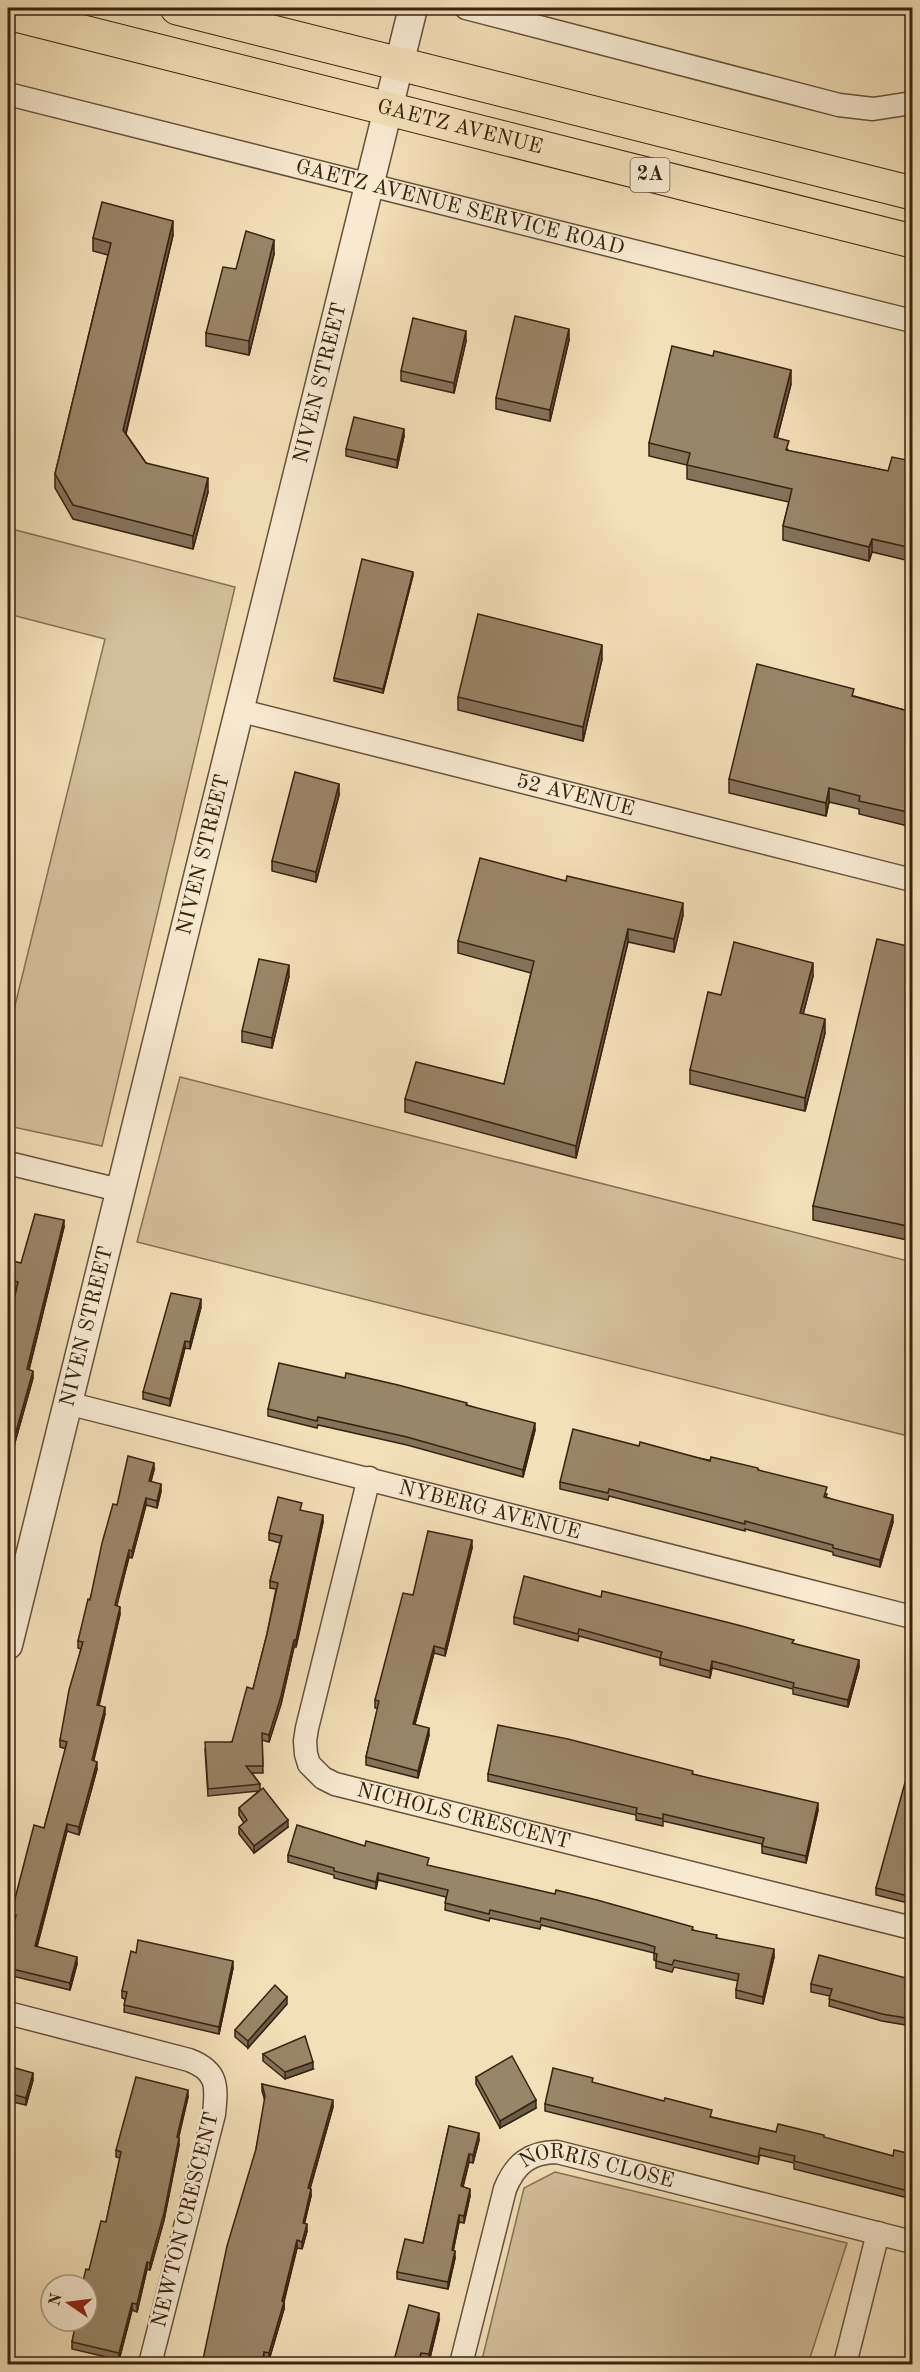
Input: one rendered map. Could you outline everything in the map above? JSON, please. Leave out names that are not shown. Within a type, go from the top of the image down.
[{"type":"main road","name":"2A","points":[[177,8],[912,192]]},
{"type":"main road","name":"GAETZ AVENUE","points":[[8,13],[912,242]]},
{"type":"street","name":"NIVEN STREET","points":[[8,1645],[413,8]]},
{"type":"street","points":[[466,8],[839,105],[873,109],[912,103]]},
{"type":"street","name":"GAETZ AVENUE SERVICE ROAD","points":[[8,94],[912,321]]},
{"type":"street","name":"52 AVENUE","points":[[238,710],[912,880]]},
{"type":"street","points":[[8,1163],[119,1190]]},
{"type":"street","name":"NYBERG AVENUE","points":[[68,1403],[912,1617]]},
{"type":"street","name":"NICHOLS CRESCENT","points":[[369,1478],[307,1728],[306,1754],[315,1772],[335,1784],[912,1928]]},
{"type":"street","name":"NEWTON CRESCENT","points":[[8,2013],[189,2060],[201,2064],[214,2080],[216,2091],[214,2114],[150,2364]]},
{"type":"street","name":"NORRIS CLOSE","points":[[460,2364],[505,2189],[517,2167],[536,2154],[557,2152],[912,2242]]},
{"type":"street","points":[[845,2364],[878,2233]]},
{"type":"shaded area","points":[[8,528],[235,587],[102,1146],[8,1126],[8,1034],[105,639],[8,614]]},
{"type":"shaded area","points":[[180,1077],[912,1262],[912,1437],[137,1242]]},
{"type":"shaded area","points":[[555,2172],[847,2243],[808,2364],[481,2364],[524,2188]]},
{"type":"building","points":[[102,202],[173,221],[123,430],[146,463],[208,478],[193,536],[73,505],[55,474],[111,243],[93,238]]},
{"type":"building","points":[[246,231],[274,240],[249,341],[206,333],[223,267],[236,269]]},
{"type":"building","points":[[8,303],[12,304],[8,323]]},
{"type":"building","points":[[515,316],[569,329],[550,410],[496,398]]},
{"type":"building","points":[[413,318],[466,331],[454,383],[401,371]]},
{"type":"building","points":[[672,346],[713,356],[714,351],[791,370],[774,437],[789,441],[786,450],[888,471],[892,457],[912,461],[912,548],[872,539],[869,547],[783,526],[792,489],[687,465],[690,453],[649,443]]},
{"type":"building","points":[[354,417],[404,429],[397,460],[346,449]]},
{"type":"building","points":[[362,559],[413,572],[383,689],[334,678]]},
{"type":"building","points":[[478,614],[602,645],[583,727],[458,697]]},
{"type":"building","points":[[757,664],[854,689],[852,696],[912,712],[912,813],[859,801],[860,796],[829,788],[826,803],[729,779]]},
{"type":"building","points":[[295,772],[339,784],[316,872],[272,861]]},
{"type":"building","points":[[480,858],[566,881],[567,876],[683,903],[674,939],[628,929],[576,1146],[405,1099],[416,1062],[504,1084],[534,961],[458,941]]},
{"type":"building","points":[[877,939],[912,947],[912,1115],[906,1141],[912,1143],[912,1227],[813,1206]]},
{"type":"building","points":[[734,942],[813,963],[800,1013],[825,1019],[805,1098],[690,1070],[708,992],[721,995]]},
{"type":"building","points":[[259,959],[289,965],[272,1038],[242,1031]]},
{"type":"building","points":[[35,1214],[64,1220],[27,1369],[33,1371],[8,1460],[8,1326],[18,1282],[8,1279],[13,1261],[21,1263]]},
{"type":"building","points":[[171,1293],[201,1299],[190,1342],[185,1341],[170,1399],[143,1392]]},
{"type":"building","points":[[279,1363],[345,1378],[346,1373],[398,1385],[535,1423],[523,1470],[407,1437],[318,1417],[317,1421],[268,1409]]},
{"type":"building","points":[[573,1429],[639,1446],[640,1442],[710,1461],[711,1457],[758,1468],[758,1470],[827,1487],[824,1497],[893,1515],[880,1560],[745,1521],[745,1524],[609,1489],[608,1493],[560,1482]]},
{"type":"building","points":[[128,1456],[154,1463],[149,1481],[161,1484],[157,1501],[146,1498],[132,1551],[129,1550],[115,1605],[120,1607],[97,1705],[105,1707],[92,1760],[97,1762],[79,1827],[67,1824],[35,1946],[77,1957],[70,1983],[8,1968],[8,1948],[16,1915],[11,1914],[34,1825],[44,1828],[67,1742],[60,1740],[69,1690],[83,1642],[78,1641],[88,1599],[90,1600],[102,1543],[113,1504],[117,1505]]},
{"type":"building","points":[[278,1497],[302,1503],[300,1510],[323,1515],[296,1640],[294,1640],[269,1735],[262,1733],[263,1766],[246,1766],[260,1784],[208,1789],[205,1742],[232,1742],[247,1687],[253,1689],[267,1634],[278,1583],[270,1581],[282,1536],[269,1533]]},
{"type":"building","points":[[428,1531],[472,1540],[445,1649],[434,1646],[413,1724],[429,1728],[418,1771],[366,1757],[379,1701],[375,1700],[403,1593],[413,1595]]},
{"type":"building","points":[[524,1576],[601,1597],[602,1591],[738,1625],[794,1640],[792,1643],[859,1660],[848,1700],[793,1687],[794,1683],[712,1661],[710,1671],[660,1658],[662,1652],[579,1629],[578,1634],[514,1617]]},
{"type":"building","points":[[498,1725],[568,1739],[693,1771],[692,1774],[818,1803],[806,1856],[762,1846],[764,1838],[663,1814],[663,1819],[636,1813],[637,1808],[488,1774]]},
{"type":"building","points":[[906,1779],[912,1781],[912,1897],[876,1888]]},
{"type":"building","points":[[263,1788],[288,1820],[254,1846],[239,1827],[247,1820],[239,1808]]},
{"type":"building","points":[[297,1825],[365,1846],[366,1841],[429,1858],[427,1865],[555,1894],[556,1890],[693,1927],[692,1930],[717,1935],[716,1938],[774,1949],[763,1997],[736,1990],[739,1974],[674,1960],[672,1965],[656,1961],[655,1947],[646,1944],[541,1918],[540,1922],[490,1910],[489,1914],[445,1903],[448,1890],[378,1873],[376,1882],[334,1871],[334,1868],[288,1855]]},
{"type":"building","points":[[138,1940],[233,1961],[219,2027],[124,2005],[127,1992],[122,1991],[131,1951],[136,1953]]},
{"type":"building","points":[[819,1955],[906,1978],[905,1985],[912,1986],[912,2019],[882,2014],[829,1999],[832,1989],[811,1984]]},
{"type":"building","points":[[275,1985],[287,1997],[248,2041],[235,2030]]},
{"type":"building","points":[[305,2036],[313,2062],[285,2072],[263,2054]]},
{"type":"building","points":[[512,2056],[536,2100],[500,2121],[476,2077]]},
{"type":"building","points":[[8,2066],[33,2073],[26,2098],[8,2093]]},
{"type":"building","points":[[553,2068],[593,2078],[592,2082],[664,2101],[665,2098],[712,2110],[710,2117],[776,2132],[778,2124],[893,2156],[894,2150],[912,2154],[912,2192],[794,2161],[795,2156],[760,2148],[758,2157],[545,2104]]},
{"type":"building","points":[[136,2077],[188,2090],[164,2213],[150,2263],[147,2262],[137,2304],[132,2303],[119,2353],[72,2342],[74,2333],[99,2333],[99,2273],[85,2273],[86,2269],[89,2270],[101,2221],[106,2222],[121,2152],[116,2150]]},
{"type":"building","points":[[262,2084],[333,2100],[308,2188],[311,2189],[303,2223],[307,2224],[302,2242],[297,2240],[282,2301],[284,2302],[269,2353],[264,2352],[262,2364],[202,2364],[227,2246],[256,2149],[265,2096]]},
{"type":"building","points":[[449,2126],[479,2133],[473,2155],[469,2154],[461,2186],[470,2189],[464,2216],[459,2215],[452,2250],[455,2251],[448,2282],[397,2272],[405,2239],[423,2243]]},
{"type":"building","points":[[409,2305],[439,2313],[429,2354],[421,2353],[418,2364],[393,2364]]}]
